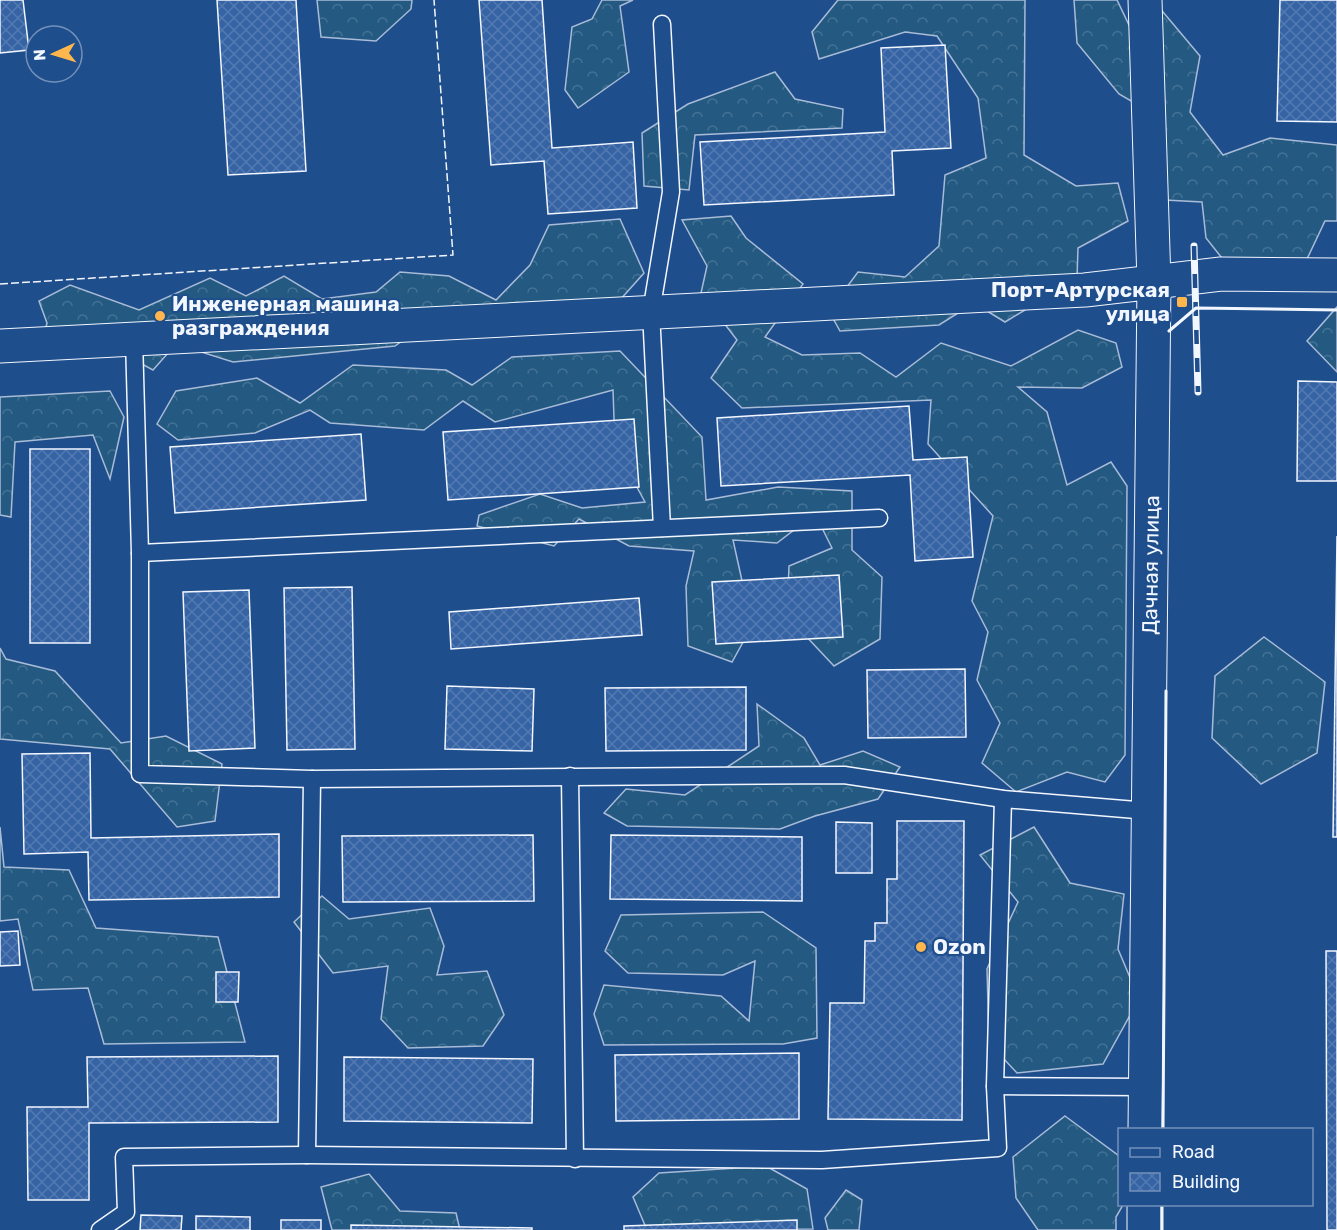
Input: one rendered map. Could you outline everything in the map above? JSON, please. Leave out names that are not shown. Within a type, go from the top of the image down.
[{"type":"street","name":"Дачная улица","points":[[1145,0],[1154,282],[1145,1128]]},
{"type":"street","points":[[0,346],[1085,290],[1221,274],[1337,275]]},
{"type":"street","points":[[1144,1206],[1144,1230]]},
{"type":"lane","points":[[662,24],[670,192],[651,312],[662,528]]},
{"type":"lane","points":[[134,339],[140,553],[140,774],[312,779],[844,775],[1004,799],[1148,811]]},
{"type":"lane","points":[[140,553],[879,518]]},
{"type":"lane","points":[[570,776],[575,1159]]},
{"type":"lane","points":[[307,1155],[312,779]]},
{"type":"lane","points":[[100,1230],[126,1212],[124,1157],[307,1155],[822,1160],[998,1148],[995,1086],[1004,799]]},
{"type":"lane","points":[[995,1086],[1145,1087]]},
{"type":"green space","points":[[317,0],[412,0],[411,9],[376,41],[321,37]]},
{"type":"green space","points":[[602,0],[633,0],[620,6],[629,72],[578,108],[565,90],[572,27],[592,19]]},
{"type":"green space","points":[[838,0],[1025,0],[1024,155],[1076,186],[1118,183],[1128,221],[1078,248],[1077,279],[1005,322],[974,303],[939,325],[840,331],[829,311],[858,272],[905,277],[939,246],[945,175],[986,158],[978,98],[937,36],[905,32],[819,59],[812,32]]},
{"type":"green space","points":[[1074,0],[1117,0],[1130,27],[1158,6],[1200,56],[1190,112],[1223,155],[1270,138],[1337,145],[1337,221],[1325,221],[1298,278],[1241,282],[1206,238],[1202,202],[1165,200],[1164,120],[1119,94],[1077,43]]},
{"type":"green space","points":[[775,72],[795,99],[843,109],[842,128],[695,135],[689,190],[644,186],[642,133],[688,104]]},
{"type":"green space","points":[[731,216],[746,238],[803,284],[765,337],[802,355],[860,353],[896,377],[941,343],[1011,366],[1078,330],[1116,343],[1122,367],[1082,388],[1018,387],[1047,412],[1067,485],[1111,462],[1127,486],[1125,755],[1105,782],[1067,772],[1016,792],[982,763],[1000,723],[977,680],[988,632],[972,601],[993,516],[928,444],[931,400],[742,408],[711,378],[737,340],[701,293],[707,266],[682,220]]},
{"type":"green space","points":[[620,219],[644,273],[602,320],[435,317],[395,346],[233,362],[176,344],[153,370],[114,349],[39,355],[47,323],[39,301],[70,285],[139,310],[210,278],[246,296],[284,276],[322,299],[376,292],[400,272],[449,276],[496,300],[530,265],[549,225]]},
{"type":"green space","points":[[1337,307],[1337,372],[1307,341]]},
{"type":"green space","points":[[620,351],[702,437],[706,500],[778,487],[852,491],[852,550],[882,577],[880,639],[834,666],[787,616],[789,566],[832,548],[815,514],[777,543],[733,540],[752,626],[732,662],[688,646],[686,586],[694,551],[629,546],[579,519],[554,546],[477,526],[479,515],[540,494],[582,508],[645,502],[615,447],[613,390],[495,422],[463,401],[424,430],[330,423],[310,410],[255,433],[178,440],[157,424],[176,391],[257,378],[300,403],[353,365],[446,370],[472,385],[512,357]]},
{"type":"green space","points":[[110,391],[124,417],[110,479],[93,435],[15,442],[11,517],[0,515],[0,397]]},
{"type":"green space","points":[[1264,637],[1325,682],[1317,753],[1261,784],[1212,738],[1215,676]]},
{"type":"green space","points":[[0,648],[6,659],[55,671],[121,743],[166,736],[222,764],[215,821],[177,827],[110,749],[0,739]]},
{"type":"green space","points":[[757,704],[804,738],[820,765],[863,751],[900,767],[878,799],[815,816],[780,829],[627,826],[604,813],[626,789],[685,795],[759,746]]},
{"type":"green space","points":[[0,827],[4,867],[69,870],[96,928],[218,937],[245,1042],[104,1044],[88,988],[33,990],[18,919],[0,921]]},
{"type":"green space","points":[[1034,827],[1070,883],[1124,894],[1118,949],[1139,999],[1103,1064],[1017,1073],[989,1043],[987,969],[1018,902],[980,855]]},
{"type":"green space","points":[[322,896],[349,919],[430,908],[444,946],[437,975],[487,971],[504,1015],[483,1046],[408,1048],[381,1019],[388,966],[333,973],[294,922]]},
{"type":"green space","points":[[763,912],[816,948],[817,1038],[783,1044],[604,1045],[594,1014],[604,985],[721,996],[749,1021],[755,961],[723,975],[628,973],[605,951],[621,915]]},
{"type":"green space","points":[[1065,1116],[1118,1155],[1118,1206],[1122,1206],[1116,1217],[1116,1230],[1038,1230],[1016,1198],[1013,1157]]},
{"type":"green space","points":[[766,1166],[807,1189],[813,1229],[647,1230],[633,1197],[659,1173]]},
{"type":"green space","points":[[369,1174],[400,1211],[456,1213],[460,1230],[332,1230],[321,1187]]},
{"type":"green space","points":[[846,1190],[862,1200],[859,1230],[828,1230],[825,1218]]},
{"type":"building","points":[[0,0],[23,0],[26,24],[24,24],[24,51],[0,53]]},
{"type":"building","points":[[217,0],[296,0],[306,171],[228,175]]},
{"type":"building","points":[[479,0],[542,0],[552,148],[633,142],[637,208],[548,214],[544,161],[491,165]]},
{"type":"building","points":[[1280,0],[1337,0],[1337,122],[1277,121]]},
{"type":"building","points":[[945,45],[951,148],[892,151],[894,195],[704,205],[700,142],[885,132],[881,48]]},
{"type":"building","points":[[1298,381],[1337,382],[1337,481],[1297,481]]},
{"type":"building","points":[[909,406],[913,460],[967,457],[973,557],[915,561],[910,475],[721,486],[717,418]]},
{"type":"building","points":[[634,419],[639,487],[448,500],[443,432]]},
{"type":"building","points":[[361,434],[366,500],[175,513],[170,447]]},
{"type":"building","points":[[30,449],[90,449],[90,643],[30,643]]},
{"type":"building","points":[[1337,536],[1337,837],[1333,837]]},
{"type":"building","points":[[839,575],[843,637],[716,644],[712,582]]},
{"type":"building","points":[[352,587],[355,749],[287,750],[284,588]]},
{"type":"building","points":[[249,590],[255,748],[189,751],[183,592]]},
{"type":"building","points":[[639,598],[642,635],[451,649],[449,612]]},
{"type":"building","points":[[965,669],[966,737],[868,738],[867,670]]},
{"type":"building","points":[[447,686],[534,689],[532,751],[445,749]]},
{"type":"building","points":[[746,687],[746,750],[606,751],[605,688]]},
{"type":"building","points":[[90,753],[91,838],[279,834],[279,897],[89,900],[88,852],[24,854],[22,754]]},
{"type":"building","points":[[897,821],[964,821],[962,1120],[828,1119],[830,1003],[864,1003],[865,941],[875,941],[875,923],[887,923],[887,879],[897,879]]},
{"type":"building","points":[[836,822],[872,823],[872,873],[836,873]]},
{"type":"building","points":[[533,835],[534,901],[343,902],[342,836]]},
{"type":"building","points":[[611,835],[802,837],[802,901],[610,899]]},
{"type":"building","points":[[18,931],[20,965],[0,966],[0,932]]},
{"type":"building","points":[[1326,951],[1337,951],[1337,1230],[1327,1230]]},
{"type":"building","points":[[216,972],[239,972],[238,1002],[216,1002]]},
{"type":"building","points":[[799,1053],[799,1119],[616,1121],[615,1055]]},
{"type":"building","points":[[278,1056],[278,1122],[89,1123],[89,1200],[28,1200],[27,1107],[88,1107],[87,1057]]},
{"type":"building","points":[[344,1057],[533,1059],[532,1123],[344,1121]]},
{"type":"building","points":[[141,1215],[182,1216],[181,1230],[140,1230]]},
{"type":"building","points":[[196,1216],[250,1217],[250,1230],[196,1230]]},
{"type":"building","points":[[281,1220],[321,1220],[321,1230],[281,1230]]},
{"type":"building","points":[[797,1220],[797,1230],[624,1230],[624,1226]]},
{"type":"building","points":[[351,1225],[532,1228],[532,1230],[351,1230]]},
{"type":"railway","points":[[1194,246],[1198,392]]},
{"type":"fence","points":[[0,284],[453,255],[434,0]]},
{"type":"wall","points":[[1169,331],[1196,308],[1337,310]]},
{"type":"wall","points":[[1163,1128],[1166,691]]},
{"type":"wall","points":[[1162,1206],[1162,1230]]},
{"type":"place","name":"Порт-Артурская улица","points":[[1182,302]]},
{"type":"place","name":"Инженерная машина разграждения","points":[[160,316]]},
{"type":"place","name":"Ozon","points":[[921,947]]}]
